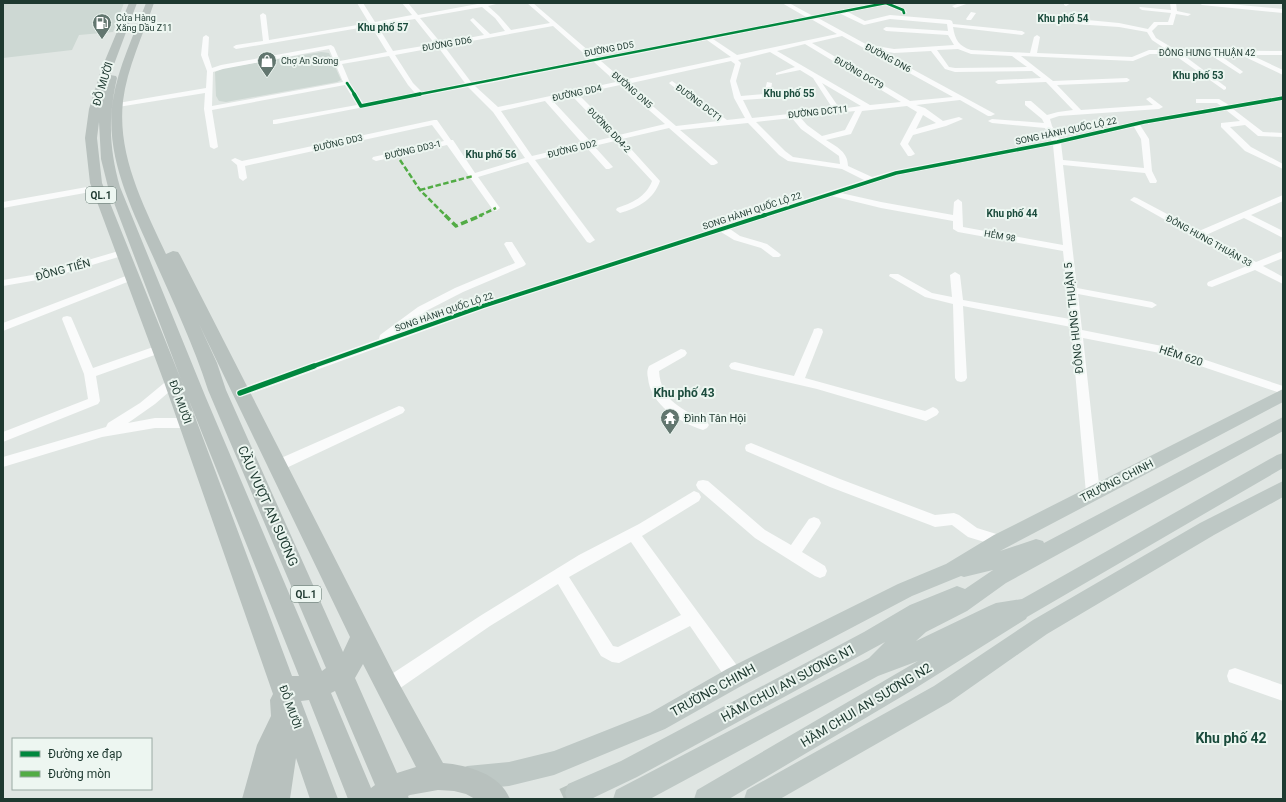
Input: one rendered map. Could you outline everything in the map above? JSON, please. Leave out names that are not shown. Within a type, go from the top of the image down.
[{"type":"highway","name":"ĐỖ MƯỜI","points":[[133,3],[106,70],[95,109],[91,138],[97,185],[173,382],[324,799]]},
{"type":"highway","name":"ĐỖ MƯỜI","points":[[140,3],[112,75],[105,103],[104,133],[107,165],[114,187],[181,358],[207,394]]},
{"type":"highway","name":"ĐỖ MƯỜI","points":[[150,3],[126,72],[123,102],[117,130],[119,150],[139,208],[208,363],[240,393]]},
{"type":"highway","name":"ĐỖ MƯỜI","points":[[156,3],[123,102],[128,136],[137,168],[153,213],[211,330],[240,393],[387,687],[435,776]]},
{"type":"highway","points":[[208,363],[211,330]]},
{"type":"highway","points":[[181,358],[173,382],[207,394]]},
{"type":"highway","name":"ĐỖ MƯỜI","points":[[207,394],[208,363]]},
{"type":"highway","name":"CẦU VƯỢT AN SƯƠNG","points":[[207,394],[362,799]]},
{"type":"highway","name":"CẦU VƯỢT AN SƯƠNG","points":[[207,394],[395,799]]},
{"type":"highway","points":[[276,799],[284,750],[283,688],[302,689],[323,684],[345,671],[356,654],[362,636]]},
{"type":"highway","points":[[256,799],[270,745],[283,718]]},
{"type":"highway","points":[[379,799],[409,782],[435,776],[464,779],[488,791],[496,799]]},
{"type":"main road","name":"TRƯỜNG CHINH","points":[[464,779],[509,774],[554,763],[657,721],[735,677],[906,590],[953,570],[1000,541],[1283,395]]},
{"type":"main road","name":"TRƯỜNG CHINH","points":[[872,668],[918,625],[960,604],[999,576],[1283,423]]},
{"type":"main road","name":"TRƯỜNG CHINH","points":[[625,799],[872,668],[932,646],[996,613],[1025,608],[1283,460]]},
{"type":"main road","name":"TRƯỜNG CHINH","points":[[756,799],[942,694],[1024,638],[1207,529],[1283,488]]},
{"type":"main road","name":"TRƯỜNG CHINH","points":[[953,570],[1000,560],[1070,537]]},
{"type":"main road","name":"HẦM CHUI AN SƯƠNG N1","points":[[577,793],[629,769],[871,639],[918,612],[999,576]]},
{"type":"main road","name":"TRƯỜNG CHINH","points":[[1024,638],[1041,609],[1056,590]]},
{"type":"main road","name":"HẦM CHUI AN SƯƠNG N2","points":[[706,799],[903,684],[1025,608]]},
{"type":"street","points":[[360,3],[410,84],[420,94]]},
{"type":"street","points":[[405,3],[415,17],[440,45],[470,85],[496,110],[556,196],[590,240]]},
{"type":"street","points":[[457,3],[464,11]]},
{"type":"street","points":[[236,46],[325,29],[373,24],[464,11],[483,5],[497,3]]},
{"type":"street","name":"ĐƯỜNG DN5","points":[[530,3],[714,163]]},
{"type":"street","name":"ĐƯỜNG DN6","points":[[785,3],[961,98],[992,117],[1048,126]]},
{"type":"street","points":[[886,3],[903,10],[904,13]]},
{"type":"street","name":"ĐƯỜNG DD5","points":[[276,122],[886,3]]},
{"type":"street","points":[[955,6],[966,3]]},
{"type":"street","points":[[1149,31],[1156,23],[1171,24],[1174,12],[1173,3]]},
{"type":"street","points":[[1202,3],[1281,12]]},
{"type":"street","points":[[483,5],[498,16],[510,33]]},
{"type":"street","points":[[1142,8],[1188,14]]},
{"type":"street","points":[[843,12],[864,23],[890,17],[952,22],[1002,33],[1022,33]]},
{"type":"street","points":[[969,19],[973,12]]},
{"type":"street","points":[[263,15],[266,41]]},
{"type":"street","points":[[473,20],[489,36]]},
{"type":"street","points":[[1075,22],[1077,20],[1118,25],[1149,31],[1154,39],[1224,88]]},
{"type":"street","points":[[952,22],[950,32],[951,38],[958,47]]},
{"type":"street","name":"ĐƯỜNG DD6","points":[[338,64],[555,24]]},
{"type":"street","points":[[325,29],[338,64],[347,83],[361,106]]},
{"type":"street","points":[[886,30],[950,32]]},
{"type":"street","points":[[735,58],[844,34]]},
{"type":"street","points":[[206,37],[204,54],[205,63],[210,71],[208,109],[214,147]]},
{"type":"street","points":[[1033,54],[1037,37]]},
{"type":"street","points":[[708,38],[735,58],[738,63],[733,81],[738,98],[749,119],[782,153],[791,159],[844,167],[872,180]]},
{"type":"street","name":"ĐƯỜNG DCT9","points":[[807,43],[922,110],[943,124]]},
{"type":"street","name":"ĐÔNG HƯNG THUẬN 42","points":[[865,46],[894,51],[958,47],[961,50],[971,52],[1033,54],[1102,59],[1133,59],[1149,52],[1282,54]]},
{"type":"street","points":[[210,71],[221,67],[331,47]]},
{"type":"street","points":[[932,48],[947,68],[955,70],[1032,69]]},
{"type":"street","points":[[771,50],[864,107],[848,132],[820,139]]},
{"type":"street","points":[[1013,53],[1049,82],[1079,112]]},
{"type":"street","points":[[1211,53],[1240,72]]},
{"type":"street","points":[[1241,53],[1283,73]]},
{"type":"street","name":"ĐƯỜNG DD4","points":[[496,110],[735,58]]},
{"type":"street","points":[[778,74],[801,68]]},
{"type":"street","points":[[814,76],[837,110]]},
{"type":"street","points":[[998,82],[1127,80]]},
{"type":"street","points":[[208,109],[347,83]]},
{"type":"street","name":"ĐƯỜNG DCT1","points":[[672,83],[725,122]]},
{"type":"street","points":[[738,98],[767,96],[769,83]]},
{"type":"street","points":[[123,102],[208,88]]},
{"type":"street","name":"ĐƯỜNG DD4-2","points":[[574,94],[656,181],[646,198],[637,204],[620,210]]},
{"type":"street","name":"ĐƯỜNG DCT11","points":[[673,126],[961,98]]},
{"type":"street","name":"SONG HÀNH QUỐC LỘ 22","points":[[240,393],[483,306],[896,173],[1057,142],[1136,124],[1283,98]]},
{"type":"street","points":[[547,99],[609,167]]},
{"type":"street","points":[[1046,118],[1058,114],[1159,106],[1150,99]]},
{"type":"street","points":[[1199,101],[1219,101],[1261,134],[1283,135]]},
{"type":"street","points":[[1028,103],[1046,118],[1048,126],[1057,142]]},
{"type":"street","points":[[911,154],[904,144],[922,110]]},
{"type":"street","points":[[793,114],[804,127],[842,155],[844,167]]},
{"type":"street","points":[[910,133],[959,119]]},
{"type":"street","name":"ĐƯỜNG DD3","points":[[244,178],[238,162],[434,122],[450,142]]},
{"type":"street","points":[[1136,124],[1145,139],[1148,171],[1153,181]]},
{"type":"street","points":[[1247,124],[1224,125],[1248,149],[1283,167]]},
{"type":"street","name":"ĐƯỜNG DD2","points":[[472,176],[530,159],[673,126]]},
{"type":"street","points":[[450,142],[472,176],[496,208]]},
{"type":"street","name":"ĐƯỜNG DD3-1","points":[[376,159],[450,142]]},
{"type":"street","name":"ĐÔNG HƯNG THUẬN 5","points":[[1057,142],[1093,493]]},
{"type":"street","points":[[1059,162],[1148,171]]},
{"type":"street","points":[[3,205],[97,185]]},
{"type":"street","points":[[832,193],[881,205],[958,219],[958,202]]},
{"type":"street","points":[[3,200],[54,194]]},
{"type":"street","points":[[1198,235],[1283,198]]},
{"type":"street","name":"ĐÔNG HƯNG THUẬN 33","points":[[1134,200],[1283,281]]},
{"type":"street","points":[[1244,215],[1283,235]]},
{"type":"street","name":"HẺM 98","points":[[958,219],[958,229],[1067,249]]},
{"type":"street","points":[[723,229],[737,238],[764,246],[776,255]]},
{"type":"street","points":[[373,346],[422,309],[459,290],[508,271],[521,264],[509,244]]},
{"type":"street","name":"ĐỒNG TIẾN","points":[[3,283],[45,276],[122,253]]},
{"type":"street","points":[[1212,284],[1283,254]]},
{"type":"street","points":[[955,275],[962,378]]},
{"type":"street","points":[[3,327],[131,276]]},
{"type":"street","name":"HẺM 620","points":[[894,276],[929,295],[1076,328],[1167,351],[1283,390]]},
{"type":"street","points":[[1071,290],[1152,305]]},
{"type":"street","points":[[3,438],[94,400],[90,374],[67,319]]},
{"type":"street","points":[[798,381],[818,332]]},
{"type":"street","points":[[90,374],[159,349]]},
{"type":"street","points":[[681,353],[653,369],[655,386],[659,395],[664,401],[684,415],[703,425]]},
{"type":"street","points":[[735,366],[798,381],[926,416],[932,412]]},
{"type":"street","points":[[102,432],[157,399],[173,382]]},
{"type":"street","points":[[277,466],[399,410]]},
{"type":"street","points":[[3,462],[102,432],[155,423],[188,423]]},
{"type":"street","points":[[751,448],[881,502],[935,521],[954,519],[974,533],[1000,541]]},
{"type":"street","points":[[703,485],[760,534],[820,570]]},
{"type":"street","points":[[387,687],[485,621],[584,560],[633,534],[694,497]]},
{"type":"street","points":[[793,554],[814,523]]},
{"type":"street","points":[[633,534],[735,677]]},
{"type":"street","points":[[560,575],[607,651],[612,654],[620,655],[692,617]]},
{"type":"street","points":[[1235,676],[1283,693]]},
{"type":"shaded area","points":[[3,3],[124,3],[113,32],[79,35],[72,50],[3,58]]},
{"type":"shaded area","points":[[321,52],[329,53],[341,80],[337,82],[226,102],[219,101],[216,96],[215,72],[224,68]]},
{"type":"tunnel","points":[[564,799],[577,793]]},
{"type":"marked path","points":[[400,160],[420,190],[456,226],[496,208]]},
{"type":"marked path","points":[[420,190],[473,176]]},
{"type":"cycle path","points":[[347,83],[361,106],[886,3],[903,10],[904,13]]},
{"type":"cycle path","points":[[240,393],[483,306],[878,178],[896,173],[1057,142],[1144,122],[1283,98]]},
{"type":"place","name":"Cửa Hàng Xăng Dầu Z11","points":[[102,40]]},
{"type":"place","name":"Chợ An Sương","points":[[267,78]]},
{"type":"place","name":"Đình Tân Hội","points":[[670,435]]},
{"type":"district","name":"Khu phố 54","points":[[1063,18]]},
{"type":"district","name":"Khu phố 57","points":[[383,27]]},
{"type":"district","name":"Khu phố 53","points":[[1198,75]]},
{"type":"district","name":"Khu phố 55","points":[[789,93]]},
{"type":"district","name":"Khu phố 56","points":[[491,154]]},
{"type":"district","name":"Khu phố 44","points":[[1012,213]]},
{"type":"district","name":"Khu phố 43","points":[[684,393]]},
{"type":"district","name":"Khu phố 42","points":[[1231,738]]}]
